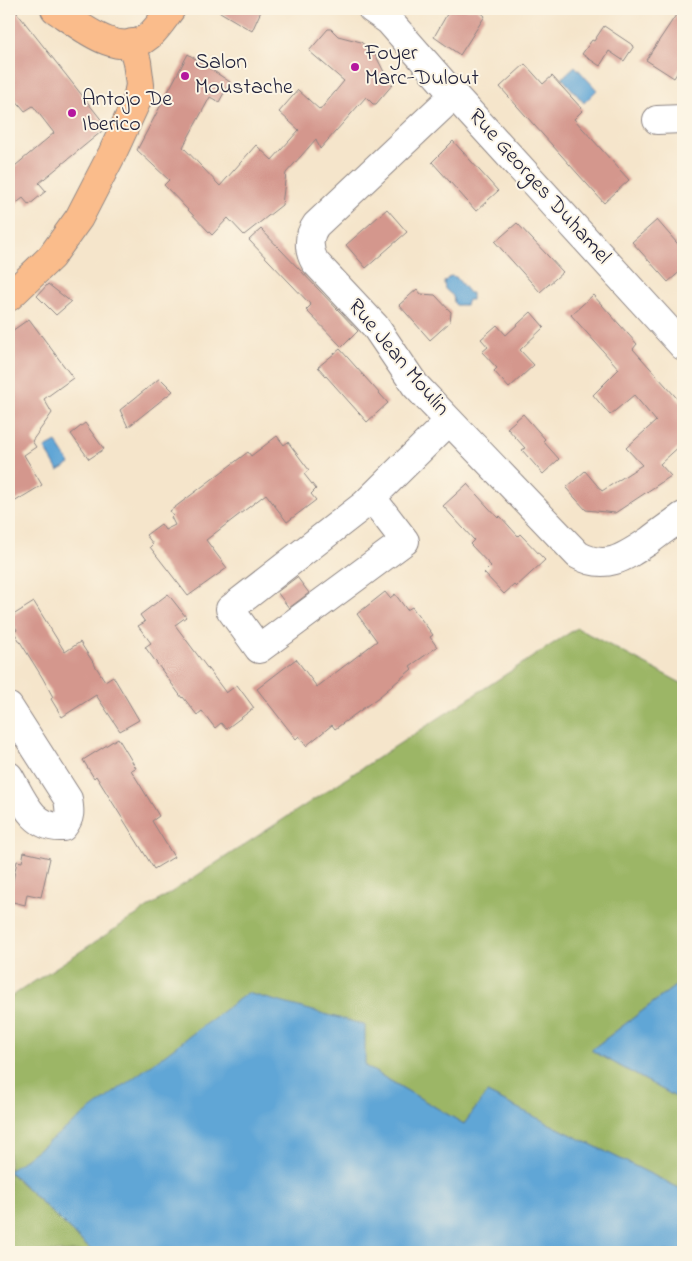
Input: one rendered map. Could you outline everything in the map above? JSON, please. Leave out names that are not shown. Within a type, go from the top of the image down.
[{"type":"main road","points":[[55,9],[94,36],[114,44],[132,43],[148,37],[171,9]]},
{"type":"main road","points":[[9,297],[51,257],[79,218],[112,154],[138,100],[140,85],[132,43]]},
{"type":"street","name":"Rue Georges Duhamel","points":[[386,13],[454,95],[683,346]]},
{"type":"street","name":"Rue Jean Moulin","points":[[454,95],[316,225],[312,230],[309,244],[312,257],[375,326],[415,385],[572,549],[584,558],[597,562],[620,559],[633,552],[683,516]]},
{"type":"street","points":[[372,498],[405,540],[259,649],[230,609],[372,498],[450,421]]},
{"type":"street","points":[[9,708],[68,799],[70,810],[68,820],[62,827],[53,828],[35,819],[9,776]]},
{"type":"green space","points":[[577,628],[683,684],[683,980],[591,1050],[683,1101],[683,1190],[487,1093],[464,1124],[365,1066],[9,1172],[9,998]]},
{"type":"green space","points":[[9,1172],[93,1252],[9,1252]]},
{"type":"water","points":[[575,66],[597,90],[584,103],[562,78]]},
{"type":"water","points":[[450,276],[456,277],[469,293],[472,293],[472,300],[468,300],[466,305],[456,305],[453,296],[445,289],[444,282]]},
{"type":"water","points":[[56,442],[70,464],[58,471],[45,448]]},
{"type":"water","points":[[683,980],[683,1101],[591,1050]]},
{"type":"water","points":[[247,993],[365,1025],[365,1066],[464,1124],[487,1093],[683,1190],[683,1252],[93,1252],[9,1171]]},
{"type":"building","points":[[9,9],[14,9],[107,127],[39,183],[46,191],[29,205],[23,198],[9,209],[9,171],[54,133],[33,106],[25,111],[9,92]]},
{"type":"building","points":[[215,9],[262,9],[252,31]]},
{"type":"building","points":[[450,9],[477,9],[485,16],[460,55],[434,37]]},
{"type":"building","points":[[680,9],[683,9],[683,64],[674,78],[646,60]]},
{"type":"building","points":[[604,26],[634,46],[624,61],[609,51],[600,66],[582,54]]},
{"type":"building","points":[[328,29],[331,29],[338,36],[361,42],[375,54],[385,77],[393,84],[376,104],[373,104],[366,97],[320,149],[316,139],[286,173],[282,205],[244,235],[228,218],[212,235],[164,185],[169,180],[137,150],[188,54],[230,82],[219,102],[210,97],[183,147],[220,186],[256,145],[272,160],[299,130],[279,112],[298,90],[320,110],[344,81],[309,51]]},
{"type":"building","points":[[525,64],[543,84],[552,76],[583,110],[574,119],[629,180],[604,203],[500,87]]},
{"type":"building","points":[[453,141],[498,191],[476,211],[432,162]]},
{"type":"building","points":[[387,209],[407,232],[366,268],[346,245]]},
{"type":"building","points":[[657,220],[683,250],[683,269],[668,282],[632,242]]},
{"type":"building","points":[[517,223],[563,272],[540,292],[495,242]]},
{"type":"building","points":[[261,229],[358,331],[342,347],[306,310],[311,305],[249,240]]},
{"type":"building","points":[[48,284],[71,302],[56,315],[37,296]]},
{"type":"building","points":[[417,289],[421,294],[435,295],[451,312],[450,322],[430,340],[399,305]]},
{"type":"building","points":[[593,295],[637,344],[633,349],[683,405],[683,443],[660,464],[671,476],[615,513],[586,510],[566,488],[585,471],[602,491],[642,465],[626,448],[656,421],[634,395],[610,415],[593,395],[619,369],[571,315]]},
{"type":"building","points":[[531,312],[544,327],[520,350],[534,365],[509,388],[494,371],[497,368],[482,352],[488,347],[481,339],[497,325],[506,335]]},
{"type":"building","points":[[29,319],[73,378],[44,399],[52,413],[32,441],[36,447],[24,455],[42,485],[9,505],[9,333]]},
{"type":"building","points":[[340,349],[388,403],[367,422],[318,367]]},
{"type":"building","points":[[160,378],[173,391],[128,427],[120,410]]},
{"type":"building","points":[[523,414],[545,439],[543,441],[559,459],[543,474],[522,450],[525,448],[507,428]]},
{"type":"building","points":[[85,423],[104,449],[89,459],[71,434]]},
{"type":"building","points":[[277,436],[284,445],[288,442],[309,470],[304,474],[316,489],[311,494],[316,500],[287,522],[266,494],[206,540],[227,568],[188,596],[150,547],[153,544],[146,535],[161,524],[165,530],[175,525],[170,511],[248,452],[251,456]]},
{"type":"building","points":[[467,484],[498,518],[500,516],[518,536],[520,534],[545,560],[516,587],[514,585],[504,594],[484,573],[491,566],[470,544],[474,540],[443,506]]},
{"type":"building","points":[[297,577],[309,593],[289,608],[277,592]]},
{"type":"building","points":[[385,592],[390,598],[395,594],[407,610],[412,607],[433,635],[430,637],[437,647],[410,666],[412,669],[380,696],[335,729],[332,725],[306,746],[299,736],[296,739],[257,689],[296,659],[317,687],[377,641],[357,614]]},
{"type":"building","points":[[168,594],[186,617],[175,625],[226,693],[237,685],[254,708],[226,729],[221,723],[215,728],[202,711],[197,715],[182,698],[145,647],[151,643],[138,626],[145,622],[140,615]]},
{"type":"building","points":[[34,602],[65,652],[80,642],[105,681],[113,676],[139,720],[120,731],[96,695],[62,717],[51,699],[53,697],[42,677],[14,632],[17,630],[10,617]]},
{"type":"building","points":[[118,738],[136,768],[131,770],[159,816],[152,821],[174,857],[154,869],[96,776],[94,778],[83,760]]},
{"type":"building","points":[[24,852],[50,858],[41,897],[27,894],[25,905],[9,901],[17,861],[22,862]]},
{"type":"place","name":"Foyer Marc-Dulout","points":[[355,67]]},
{"type":"place","name":"Salon Moustache","points":[[185,76]]},
{"type":"place","name":"Antojo De Iberico","points":[[72,113]]}]
